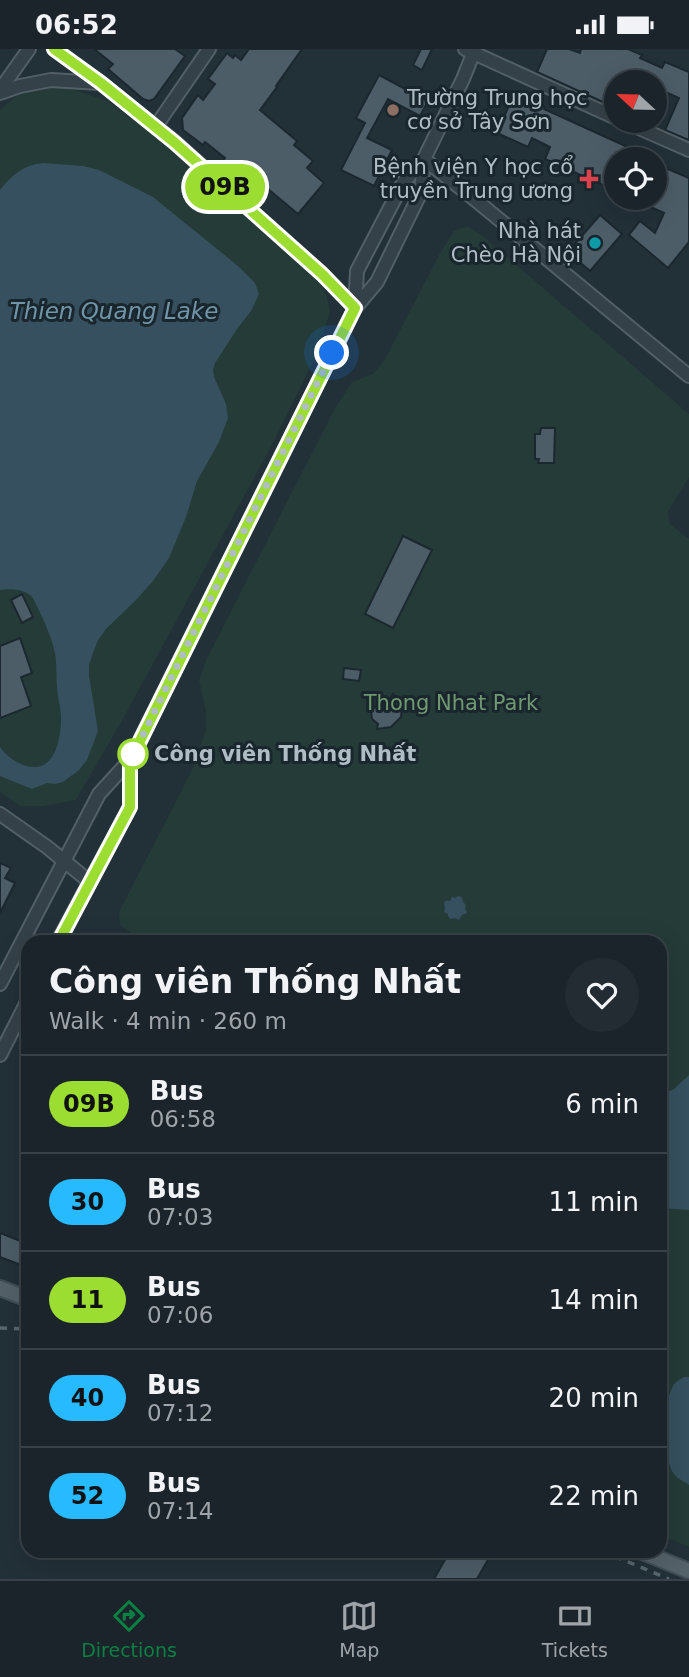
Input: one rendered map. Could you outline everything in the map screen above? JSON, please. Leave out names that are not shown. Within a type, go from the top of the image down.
[{"type":"main road","points":[[0,1287],[21,1296]]},
{"type":"main road","points":[[657,1558],[689,1571]]},
{"type":"street","points":[[0,91],[29,49]]},
{"type":"street","points":[[54,49],[156,126],[322,274],[355,308]]},
{"type":"street","points":[[156,126],[209,49]]},
{"type":"street","points":[[355,308],[357,271],[403,183],[424,159],[463,79],[471,50],[604,112]]},
{"type":"street","points":[[0,91],[51,80],[101,83]]},
{"type":"street","points":[[650,133],[689,150]]},
{"type":"street","points":[[26,935],[99,794],[130,761],[355,308],[377,282],[421,192],[424,159]]},
{"type":"street","points":[[424,159],[689,376]]},
{"type":"street","points":[[61,935],[130,807],[130,761]]},
{"type":"street","points":[[0,814],[90,882]]},
{"type":"street","points":[[0,984],[21,944]]},
{"type":"street","points":[[0,1055],[21,1014]]},
{"type":"green space","name":"Thien Quang Lake","points":[[46,86],[65,87],[108,101],[162,140],[316,276],[327,297],[330,312],[318,352],[273,443],[76,800],[44,806],[20,806],[0,792],[0,110],[21,94]]},
{"type":"green space","name":"Thong Nhat Park","points":[[467,226],[482,235],[689,414],[689,477],[668,512],[669,523],[689,539],[689,1547],[667,1538],[667,935],[135,935],[120,925],[119,912],[193,768],[206,729],[206,712],[199,680],[206,660],[335,408],[352,382],[373,374],[384,361],[454,231]]},
{"type":"water","name":"Thien Quang Lake","points":[[43,163],[99,170],[153,197],[238,266],[255,283],[259,294],[251,311],[215,363],[214,377],[226,404],[228,418],[219,442],[197,481],[169,558],[153,581],[106,629],[93,653],[89,676],[98,731],[87,760],[63,782],[47,783],[32,789],[0,776],[0,747],[21,764],[31,767],[44,765],[56,748],[61,714],[55,653],[33,598],[18,590],[0,590],[0,190],[18,172]]},
{"type":"water","points":[[458,896],[462,897],[467,913],[459,920],[450,919],[444,912],[444,903]]},
{"type":"water","points":[[689,1075],[689,1210],[667,1208],[667,1092]]},
{"type":"water","points":[[689,1377],[689,1485],[672,1471],[667,1448],[669,1396],[677,1381]]},
{"type":"building","points":[[94,49],[175,49],[185,56],[154,99],[149,101],[143,99],[108,69],[113,64]]},
{"type":"building","points":[[249,49],[302,49],[260,110],[297,141],[294,145],[313,161],[307,168],[324,183],[298,214],[235,164],[231,169],[222,162],[225,158],[205,142],[203,145],[183,130],[182,118],[198,95],[203,100],[215,84],[208,79],[227,53],[241,60]]},
{"type":"building","points":[[421,49],[432,49],[422,70],[413,65]]},
{"type":"building","name":"Bệnh viện Y học cổ truyền Trung ương","points":[[547,49],[569,49],[580,53],[581,49],[628,49],[662,68],[665,62],[689,72],[689,140],[667,131],[679,98],[667,93],[667,70],[604,70],[604,103],[537,72]]},
{"type":"building","points":[[379,75],[428,101],[420,116],[388,99],[367,138],[392,150],[374,186],[341,170],[365,123],[356,118]]},
{"type":"building","points":[[514,94],[628,147],[604,147],[604,186],[545,159],[550,147],[532,138],[528,147],[497,133]]},
{"type":"building","points":[[667,169],[689,178],[689,242],[668,268],[629,235],[640,221],[655,233],[664,213],[657,210],[667,210]]},
{"type":"building","name":"Nhà hát Chèo Hà Nội","points":[[600,215],[622,234],[590,271],[568,252]]},
{"type":"building","points":[[541,428],[555,428],[554,463],[538,463],[539,459],[535,459],[535,434],[540,434]]},
{"type":"building","points":[[403,536],[432,550],[393,628],[365,614]]},
{"type":"building","points":[[22,594],[33,617],[22,623],[11,600]]},
{"type":"building","points":[[20,638],[32,673],[21,677],[31,706],[0,718],[0,646]]},
{"type":"building","points":[[344,668],[361,670],[359,681],[343,679]]},
{"type":"building","points":[[393,694],[401,703],[401,717],[391,727],[377,729],[378,724],[372,719],[371,711],[377,705],[385,705]]},
{"type":"building","points":[[0,863],[11,868],[5,878],[15,883],[0,913]]},
{"type":"building","points":[[0,1233],[21,1241],[21,1265],[0,1257]]},
{"type":"building","points":[[446,1558],[489,1558],[477,1579],[434,1579]]},
{"type":"railway","points":[[0,1328],[21,1329]]},
{"type":"railway","points":[[619,1558],[669,1579]]},
{"type":"bus line","name":"09B","points":[[54,49],[156,126],[322,274],[355,308],[130,761],[130,807],[62,935]]},
{"type":"place","name":"Trường Trung học cơ sở Tây Sơn","points":[[393,110]]},
{"type":"place","name":"Bệnh viện Y học cổ truyền Trung ương","points":[[589,179]]},
{"type":"place","name":"Nhà hát Chèo Hà Nội","points":[[595,243]]},
{"type":"place","name":"Công viên Thống Nhất","points":[[133,754]]},
{"type":"route","points":[[133,754],[130,761],[332,353]]}]
